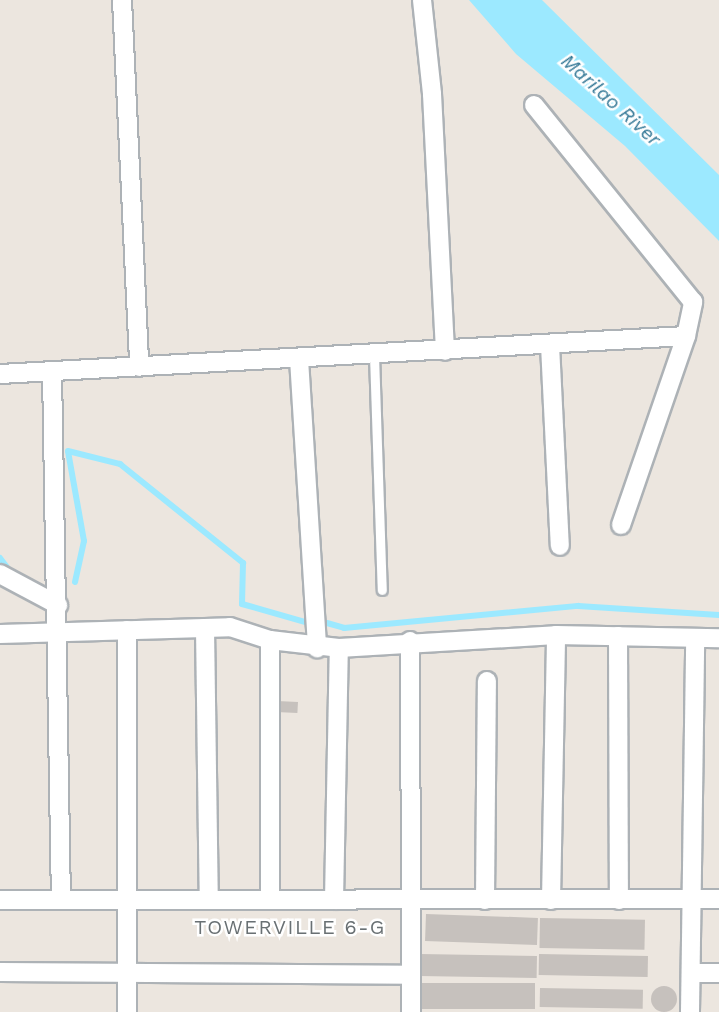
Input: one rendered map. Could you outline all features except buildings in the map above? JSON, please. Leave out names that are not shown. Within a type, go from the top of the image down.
[{"type":"street","points":[[122,0],[139,367]]},
{"type":"street","points":[[422,0],[432,94],[445,351]]},
{"type":"street","points":[[534,105],[693,302],[686,336],[621,525]]},
{"type":"street","points":[[0,374],[686,336]]},
{"type":"street","points":[[550,345],[560,546]]},
{"type":"street","points":[[299,358],[317,648]]},
{"type":"street","points":[[52,371],[58,605],[61,900]]},
{"type":"street","points":[[0,574],[58,605]]},
{"type":"street","points":[[0,634],[230,627],[270,640],[317,648],[410,641],[556,635],[719,638]]},
{"type":"street","points":[[205,628],[209,900]]},
{"type":"street","points":[[127,630],[127,1012]]},
{"type":"street","points":[[551,900],[556,635]]},
{"type":"street","points":[[618,636],[619,900]]},
{"type":"street","points":[[690,1012],[695,638]]},
{"type":"street","points":[[270,640],[270,900]]},
{"type":"street","points":[[410,641],[411,1012]]},
{"type":"street","points":[[334,900],[339,648]]},
{"type":"street","points":[[485,900],[487,681]]},
{"type":"street","points":[[0,900],[719,899]]},
{"type":"street","points":[[0,972],[126,971],[411,975]]},
{"type":"street","points":[[691,973],[719,973]]},
{"type":"lane","points":[[374,355],[382,590]]},
{"type":"water","name":"Marilao River","points":[[469,0],[542,0],[719,175],[719,241],[625,146],[516,54]]},
{"type":"waterway","points":[[75,582],[84,541],[68,451],[120,464],[243,563],[242,604],[305,622]]},
{"type":"waterway","points":[[0,558],[12,574]]},
{"type":"waterway","points":[[327,623],[344,628],[578,606],[719,615]]},
{"type":"district","name":"TOWERVILLE 6-G","points":[[290,927]]}]
